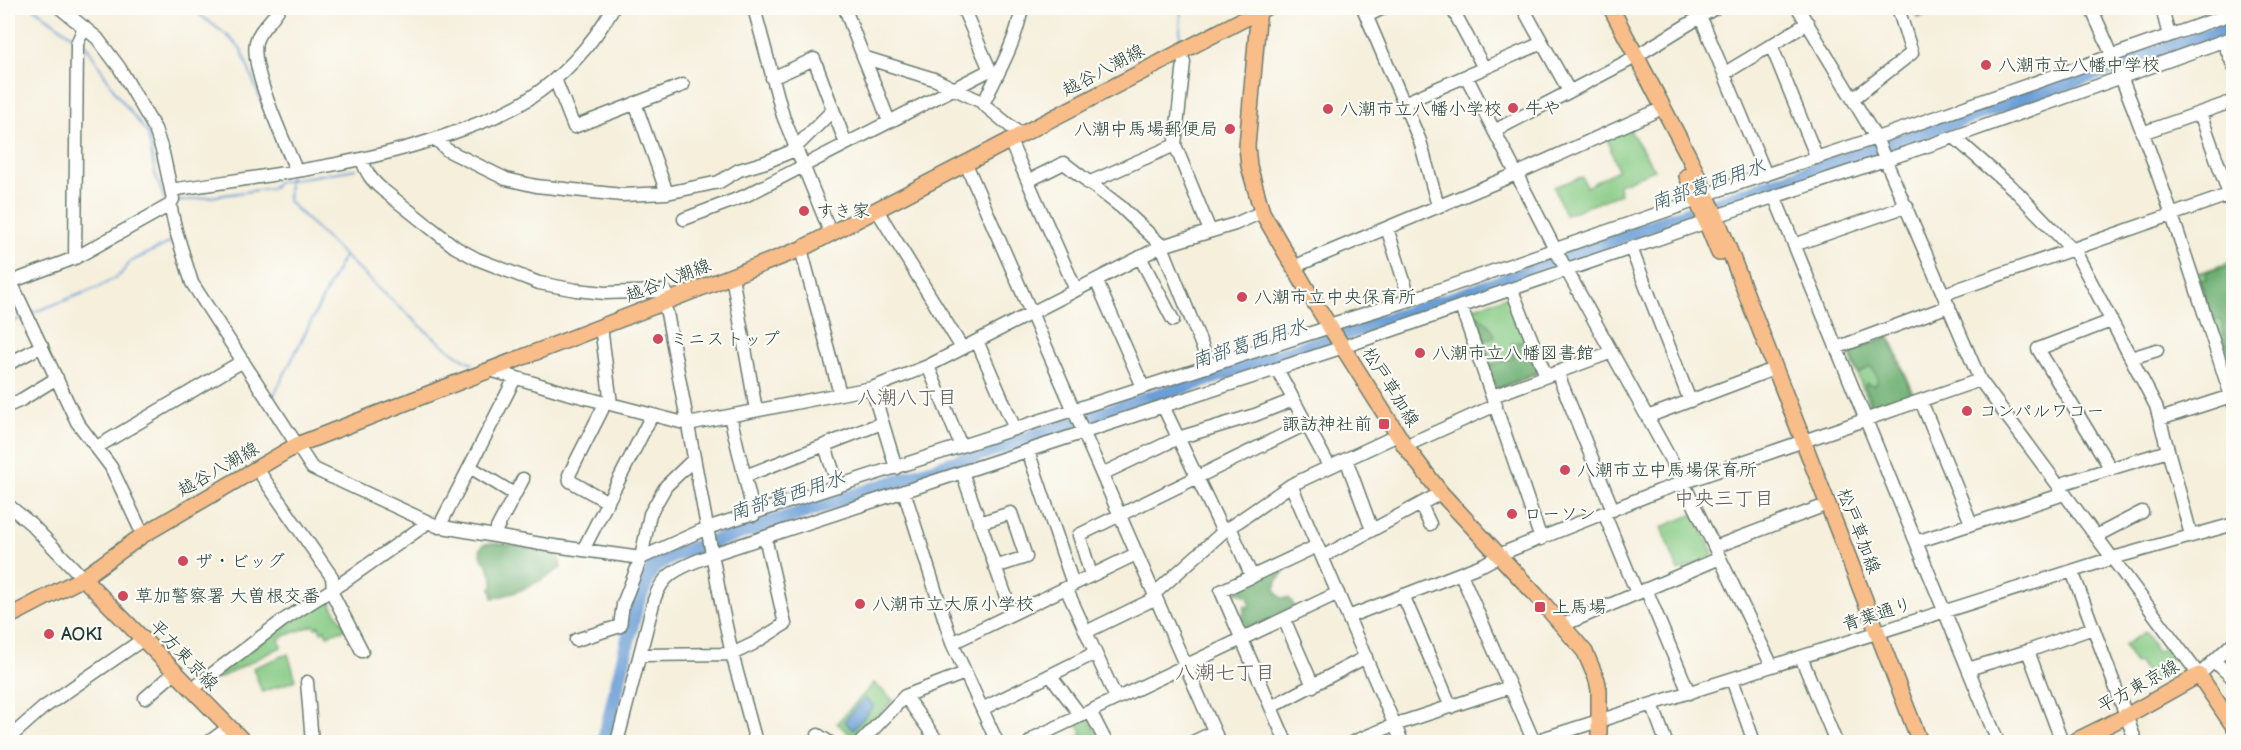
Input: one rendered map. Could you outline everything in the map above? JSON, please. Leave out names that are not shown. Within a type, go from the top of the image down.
[{"type":"main road","name":"松戸草加線","points":[[1600,8],[1631,58],[1702,197],[1873,634],[1910,742]]},
{"type":"main road","name":"松戸草加線","points":[[1611,8],[1654,112],[1702,197]]},
{"type":"main road","name":"松戸草加線","points":[[1261,9],[1247,146],[1249,166],[1262,212],[1293,267],[1401,441],[1441,493],[1563,625],[1585,652],[1595,673],[1599,690],[1599,742]]},
{"type":"main road","name":"越谷八潮線","points":[[83,578],[143,535],[297,446],[801,249],[1261,9]]},
{"type":"main road","name":"松戸草加線","points":[[1711,219],[1766,372],[1799,444],[1818,508],[1920,742]]},
{"type":"main road","points":[[8,617],[83,578]]},
{"type":"main road","name":"平方東京線","points":[[83,578],[244,742]]},
{"type":"main road","name":"平方東京線","points":[[2073,742],[2126,716],[2199,675],[2234,727]]},
{"type":"street","points":[[60,8],[97,38],[119,67],[155,129],[173,199],[170,205],[75,258],[9,283],[42,346],[77,422],[97,447],[120,483],[143,535]]},
{"type":"street","points":[[279,8],[259,34],[255,56],[296,171]]},
{"type":"street","points":[[171,190],[296,171],[402,150],[436,140],[503,113],[525,101],[575,61],[593,39],[613,8]]},
{"type":"street","points":[[754,8],[783,116],[831,234]]},
{"type":"street","points":[[845,8],[889,122]]},
{"type":"street","points":[[684,219],[745,196],[990,70],[963,8]]},
{"type":"street","points":[[984,103],[1001,69],[1022,8]]},
{"type":"street","points":[[1383,8],[1365,12],[1420,141],[1438,206]]},
{"type":"street","points":[[1452,8],[1484,68]]},
{"type":"street","points":[[1523,8],[1569,91]]},
{"type":"street","points":[[1494,131],[1631,58],[1699,11],[1714,8]]},
{"type":"street","points":[[1798,8],[1854,98],[1886,158],[1980,380],[2199,675],[2234,642]]},
{"type":"street","points":[[1854,98],[1912,53],[1898,8]]},
{"type":"street","points":[[2091,8],[2121,76],[2172,215],[2233,398],[2160,419]]},
{"type":"street","points":[[2162,8],[2169,36]]},
{"type":"street","points":[[1699,11],[1766,175]]},
{"type":"street","points":[[170,205],[192,283],[312,468],[439,527],[641,558],[754,514],[1410,300],[1766,175],[1877,140],[2234,13]]},
{"type":"street","points":[[1725,73],[1808,23]]},
{"type":"street","points":[[75,258],[77,44],[84,27]]},
{"type":"street","points":[[617,742],[654,600],[662,580],[669,574],[712,552],[765,537],[1028,451],[1512,290],[1886,158],[1954,137],[2228,39],[2234,67]]},
{"type":"street","points":[[1404,103],[1542,43]]},
{"type":"street","points":[[1771,45],[1816,158]]},
{"type":"street","points":[[1180,52],[1184,62],[1175,145],[1210,231]]},
{"type":"street","points":[[866,58],[954,87],[984,103],[1016,138],[1028,181],[1076,290]]},
{"type":"street","points":[[772,78],[814,59],[846,144]]},
{"type":"street","points":[[1466,76],[1555,249],[1683,483],[1772,666]]},
{"type":"street","points":[[555,79],[574,126],[682,85]]},
{"type":"street","points":[[2142,133],[2234,101]]},
{"type":"street","points":[[635,103],[667,193]]},
{"type":"street","points":[[436,140],[447,150],[506,179],[548,187],[622,195],[667,193],[719,182],[739,170],[766,162],[796,148],[833,110]]},
{"type":"street","points":[[1293,267],[1516,174],[1654,112]]},
{"type":"street","points":[[2200,113],[2231,194],[2234,208]]},
{"type":"street","points":[[1954,137],[2017,192],[2073,249],[2148,390],[2160,419],[2191,535]]},
{"type":"street","points":[[1088,183],[1175,145]]},
{"type":"street","points":[[362,159],[365,170],[378,186],[454,247],[477,259],[553,286],[605,292],[666,292],[667,313],[732,654],[756,742]]},
{"type":"street","points":[[1028,181],[1064,163],[1122,207],[1162,246],[1210,366]]},
{"type":"street","points":[[966,164],[1216,737],[1193,742]]},
{"type":"street","points":[[1836,348],[1946,300],[2073,249],[2231,194]]},
{"type":"street","points":[[1775,198],[1998,742]]},
{"type":"street","points":[[1794,244],[1907,206]]},
{"type":"street","points":[[878,210],[962,348]]},
{"type":"street","points":[[490,370],[688,423],[872,388],[928,366],[1162,246],[1234,224],[1262,212]]},
{"type":"street","points":[[1387,228],[1410,300]]},
{"type":"street","points":[[801,249],[840,394]]},
{"type":"street","points":[[1630,249],[1690,401]]},
{"type":"street","points":[[1140,257],[1173,320]]},
{"type":"street","points":[[732,276],[756,410]]},
{"type":"street","points":[[1096,280],[1143,387]]},
{"type":"street","points":[[1512,290],[1551,374],[1642,591],[1689,693]]},
{"type":"street","points":[[1461,306],[1541,539]]},
{"type":"street","points":[[2111,321],[2038,350],[2111,469]]},
{"type":"street","points":[[601,327],[608,403],[602,410],[569,475],[570,481],[608,502]]},
{"type":"street","points":[[977,341],[1015,429]]},
{"type":"street","points":[[8,364],[42,346]]},
{"type":"street","points":[[2131,358],[2157,350]]},
{"type":"street","points":[[1086,632],[1155,596],[1226,529],[1291,485],[1346,459],[1401,441],[1551,374],[1612,352]]},
{"type":"street","points":[[97,447],[243,361]]},
{"type":"street","points":[[928,366],[961,446]]},
{"type":"street","points":[[1277,369],[1329,466]]},
{"type":"street","points":[[1647,417],[1766,372]]},
{"type":"street","points":[[8,406],[57,378]]},
{"type":"street","points":[[439,527],[515,378]]},
{"type":"street","points":[[1348,616],[1683,483],[1980,380]]},
{"type":"street","points":[[872,388],[896,468]]},
{"type":"street","points":[[1102,474],[1178,438],[1255,415],[1293,400]]},
{"type":"street","points":[[1921,400],[1971,523]]},
{"type":"street","points":[[1163,406],[1197,477],[1252,577]]},
{"type":"street","points":[[583,550],[652,415]]},
{"type":"street","points":[[730,416],[754,514]]},
{"type":"street","points":[[745,476],[882,423]]},
{"type":"street","points":[[1091,575],[1079,536],[1306,424]]},
{"type":"street","points":[[825,446],[838,486]]},
{"type":"street","points":[[1028,451],[1086,632],[1116,698]]},
{"type":"street","points":[[1916,542],[2058,496],[2064,483],[2168,452]]},
{"type":"street","points":[[576,640],[620,626],[623,604],[641,558],[650,514],[666,486],[694,459]]},
{"type":"street","points":[[1346,459],[1372,530]]},
{"type":"street","points":[[470,467],[514,494]]},
{"type":"street","points":[[257,468],[332,577],[332,590],[363,650]]},
{"type":"street","points":[[962,472],[1012,614]]},
{"type":"street","points":[[496,528],[523,479]]},
{"type":"street","points":[[1291,485],[1402,742]]},
{"type":"street","points":[[904,491],[952,644],[997,742]]},
{"type":"street","points":[[1286,742],[1221,591],[1372,530],[1441,493]]},
{"type":"street","points":[[8,505],[31,524],[83,578]]},
{"type":"street","points":[[1421,505],[1430,524]]},
{"type":"street","points":[[1563,625],[1642,591],[1718,552],[1818,508]]},
{"type":"street","points":[[2096,536],[2142,512]]},
{"type":"street","points":[[980,523],[1011,513],[1026,557],[995,567]]},
{"type":"street","points":[[191,690],[282,621],[332,590],[427,522]]},
{"type":"street","name":"青葉通り","points":[[1533,742],[2113,558],[2234,524]]},
{"type":"street","points":[[640,655],[732,654],[785,624],[765,537]]},
{"type":"street","points":[[952,644],[1136,554]]},
{"type":"street","points":[[2072,571],[2136,742]]},
{"type":"street","points":[[1461,573],[1533,742]]},
{"type":"street","points":[[1030,742],[1116,698],[1338,593]]},
{"type":"street","points":[[1403,595],[1451,707]]},
{"type":"street","points":[[1284,619],[1313,686]]},
{"type":"street","points":[[1968,669],[2093,628]]},
{"type":"street","points":[[8,739],[42,708],[142,640]]},
{"type":"street","points":[[2028,651],[2062,742]]},
{"type":"street","points":[[982,709],[1095,653]]},
{"type":"street","points":[[1271,707],[1366,657]]},
{"type":"street","points":[[1801,657],[1836,742]]},
{"type":"street","points":[[2214,661],[2234,679]]},
{"type":"street","points":[[145,698],[174,673]]},
{"type":"street","points":[[861,742],[905,696],[965,673]]},
{"type":"street","points":[[1051,676],[1086,713],[1106,742]]},
{"type":"street","points":[[1732,679],[1754,742]]},
{"type":"street","points":[[307,682],[312,742]]},
{"type":"street","points":[[1353,742],[1394,725],[1510,687]]},
{"type":"street","points":[[905,696],[938,742]]},
{"type":"street","points":[[1652,704],[1666,742]]},
{"type":"street","points":[[209,742],[228,728]]},
{"type":"street","points":[[818,735],[829,742]]},
{"type":"green space","points":[[1628,127],[1655,170],[1619,184],[1620,194],[1565,215],[1554,187],[1582,177],[1586,187],[1618,170],[1607,138]]},
{"type":"green space","points":[[2233,261],[2233,391],[2196,274]]},
{"type":"green space","points":[[2233,264],[2233,329],[2227,349],[2221,320],[2214,321],[2200,280],[2207,279],[2206,272]]},
{"type":"green space","points":[[1508,296],[1541,373],[1496,390],[1468,312],[1470,309]]},
{"type":"green space","points":[[1474,314],[1487,323],[1495,336],[1480,342],[1471,316]]},
{"type":"green space","points":[[1890,336],[1914,396],[1871,409],[1848,351]]},
{"type":"green space","points":[[1889,338],[1912,395],[1873,407],[1865,386],[1866,383],[1873,385],[1877,382],[1877,376],[1871,366],[1858,374],[1851,351]]},
{"type":"green space","points":[[1525,340],[1539,371],[1496,389],[1488,366],[1513,358],[1511,344]]},
{"type":"green space","points":[[1694,514],[1713,553],[1712,557],[1678,571],[1662,527]]},
{"type":"green space","points":[[484,544],[520,546],[555,554],[559,558],[561,568],[528,587],[493,598],[491,588],[494,584],[488,565],[482,559],[480,549]]},
{"type":"green space","points":[[1282,569],[1284,571],[1277,581],[1275,590],[1281,598],[1289,598],[1295,607],[1243,631],[1240,621],[1243,618],[1244,606],[1249,607],[1250,602],[1247,596],[1236,592],[1239,588]]},
{"type":"green space","points":[[327,597],[346,629],[327,635],[325,630],[321,632],[319,626],[315,628],[314,625],[279,638],[281,647],[217,679],[215,677],[282,626]]},
{"type":"green space","points":[[2145,632],[2157,652],[2170,644],[2179,655],[2158,664],[2163,677],[2152,684],[2139,663],[2135,664],[2124,645]]},
{"type":"green space","points":[[288,654],[296,680],[262,692],[253,668]]},
{"type":"green space","points":[[874,683],[893,700],[856,740],[837,723]]},
{"type":"green space","points":[[1088,716],[1101,742],[1070,742],[1083,733],[1076,722]]},
{"type":"water","points":[[1914,8],[1936,8],[1937,11],[1918,18]]},
{"type":"water","points":[[865,698],[874,706],[853,730],[844,721]]},
{"type":"waterway","points":[[34,8],[75,38]]},
{"type":"waterway","points":[[191,8],[228,36],[241,49],[263,106]]},
{"type":"waterway","points":[[1180,36],[1181,8]]},
{"type":"waterway","name":"南部葛西用水","points":[[604,742],[636,606],[653,567],[676,554],[1478,290],[1642,229],[2234,26]]},
{"type":"waterway","points":[[82,42],[118,96],[148,134],[155,173],[165,201]]},
{"type":"waterway","points":[[272,128],[287,167]]},
{"type":"waterway","points":[[176,202],[272,188],[278,182],[356,169]]},
{"type":"waterway","points":[[289,176],[288,201],[419,325],[445,346],[473,364]]},
{"type":"waterway","points":[[32,313],[99,287],[120,275],[130,262],[175,240]]},
{"type":"waterway","points":[[273,397],[344,256]]},
{"type":"waterway","points":[[196,277],[204,290]]},
{"type":"waterway","points":[[8,324],[21,318]]},
{"type":"place","name":"八潮市立八幡中学校","points":[[1986,65]]},
{"type":"place","name":"牛や","points":[[1513,108]]},
{"type":"place","name":"八潮市立八幡小学校","points":[[1328,109]]},
{"type":"place","name":"八潮中馬場郵便局","points":[[1230,129]]},
{"type":"place","name":"すき家","points":[[804,211]]},
{"type":"place","name":"八潮市立中央保育所","points":[[1242,297]]},
{"type":"place","name":"ミニストップ","points":[[658,339]]},
{"type":"place","name":"八潮市立八幡図書館","points":[[1420,353]]},
{"type":"place","name":"コンパルワコー","points":[[1967,411]]},
{"type":"place","name":"諏訪神社前","points":[[1384,424]]},
{"type":"place","name":"八潮市立中馬場保育所","points":[[1565,470]]},
{"type":"place","name":"ローソン","points":[[1512,514]]},
{"type":"place","name":"ザ・ビッグ","points":[[183,561]]},
{"type":"place","name":"草加警察署 大曽根交番","points":[[123,596]]},
{"type":"place","name":"八潮市立大原小学校","points":[[860,604]]},
{"type":"place","name":"上馬場","points":[[1540,607]]},
{"type":"place","name":"AOKI","points":[[49,634]]},
{"type":"district","name":"八潮八丁目","points":[[907,397]]},
{"type":"district","name":"中央三丁目","points":[[1724,498]]},
{"type":"district","name":"八潮七丁目","points":[[1225,672]]}]
